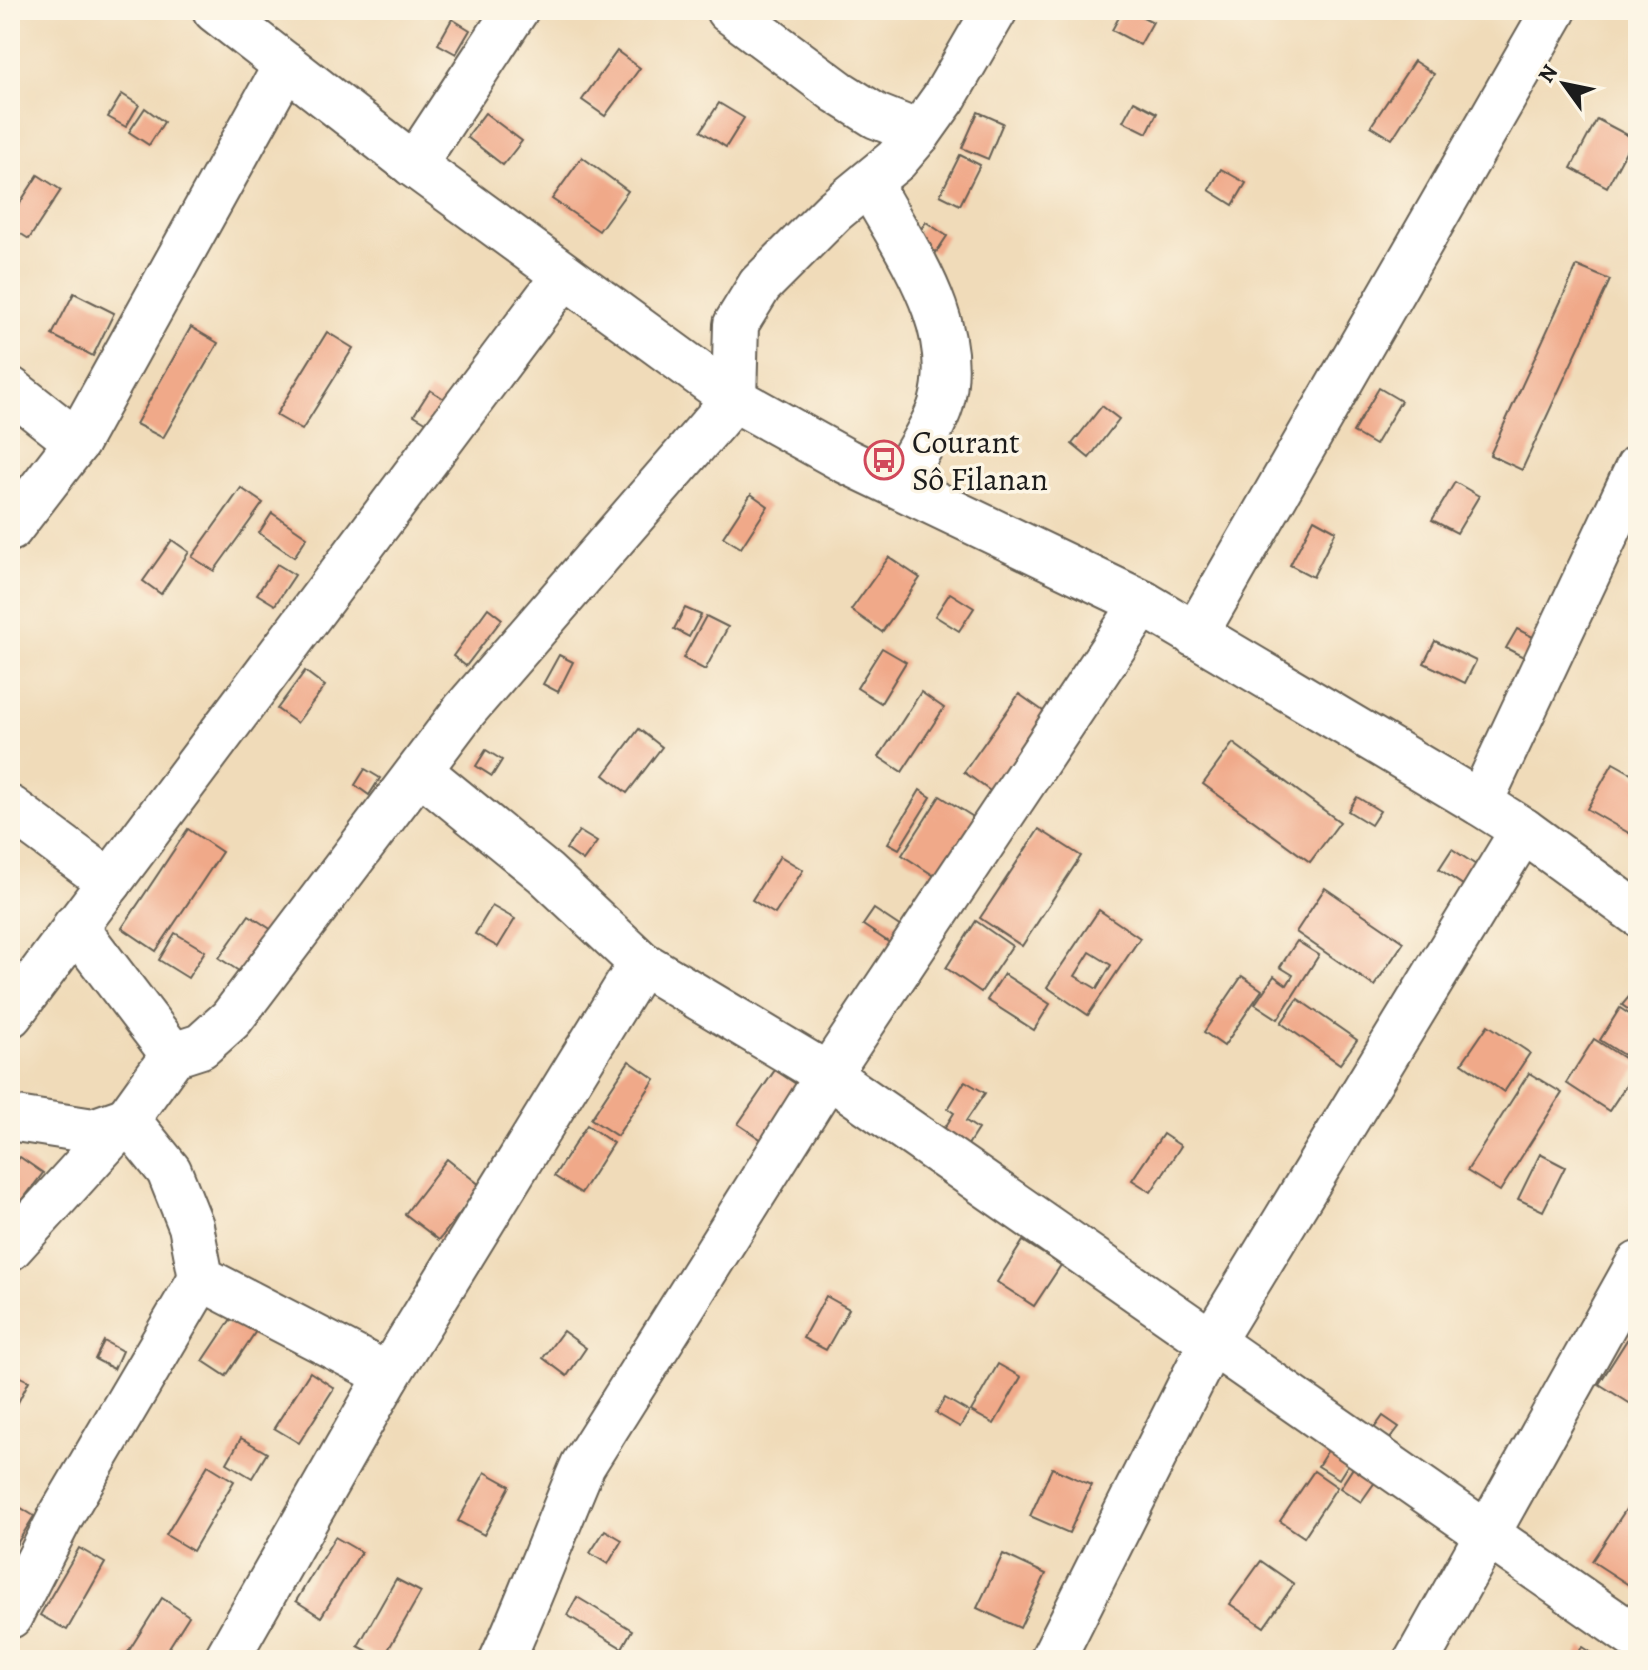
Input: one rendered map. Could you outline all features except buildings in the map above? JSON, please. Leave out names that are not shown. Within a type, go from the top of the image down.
[{"type":"street","points":[[215,10],[414,165],[734,399],[846,461],[1143,603],[1523,830],[1638,914]]},
{"type":"street","points":[[414,165],[516,10]]},
{"type":"street","points":[[728,10],[838,92],[876,116],[919,133]]},
{"type":"street","points":[[10,1248],[127,1119],[173,1055],[201,1046],[231,1019],[464,711],[734,399],[736,324],[760,285],[834,211],[896,160],[944,98],[995,10]]},
{"type":"street","points":[[1195,635],[1554,10]]},
{"type":"street","points":[[10,529],[77,442],[286,65]]},
{"type":"street","points":[[869,183],[933,302],[945,341],[946,373],[940,406],[898,485]]},
{"type":"street","points":[[10,1015],[564,276]]},
{"type":"street","points":[[10,389],[77,442]]},
{"type":"street","points":[[1480,803],[1638,467]]},
{"type":"street","points":[[502,1660],[583,1465],[828,1075],[1143,603]]},
{"type":"street","points":[[420,771],[545,873],[641,963],[828,1075],[1638,1639]]},
{"type":"street","points":[[10,808],[110,882]]},
{"type":"street","points":[[1052,1660],[1211,1343],[1523,830]]},
{"type":"street","points":[[75,926],[173,1055]]},
{"type":"street","points":[[226,1660],[388,1375],[641,963]]},
{"type":"street","points":[[10,1118],[93,1131],[127,1119]]},
{"type":"street","points":[[10,1616],[62,1514],[201,1278],[191,1226],[169,1171],[127,1119]]},
{"type":"street","points":[[1417,1660],[1638,1264]]},
{"type":"street","points":[[201,1278],[388,1375]]},
{"type":"place","name":"Courant Sô Filanan","points":[[884,460]]}]
